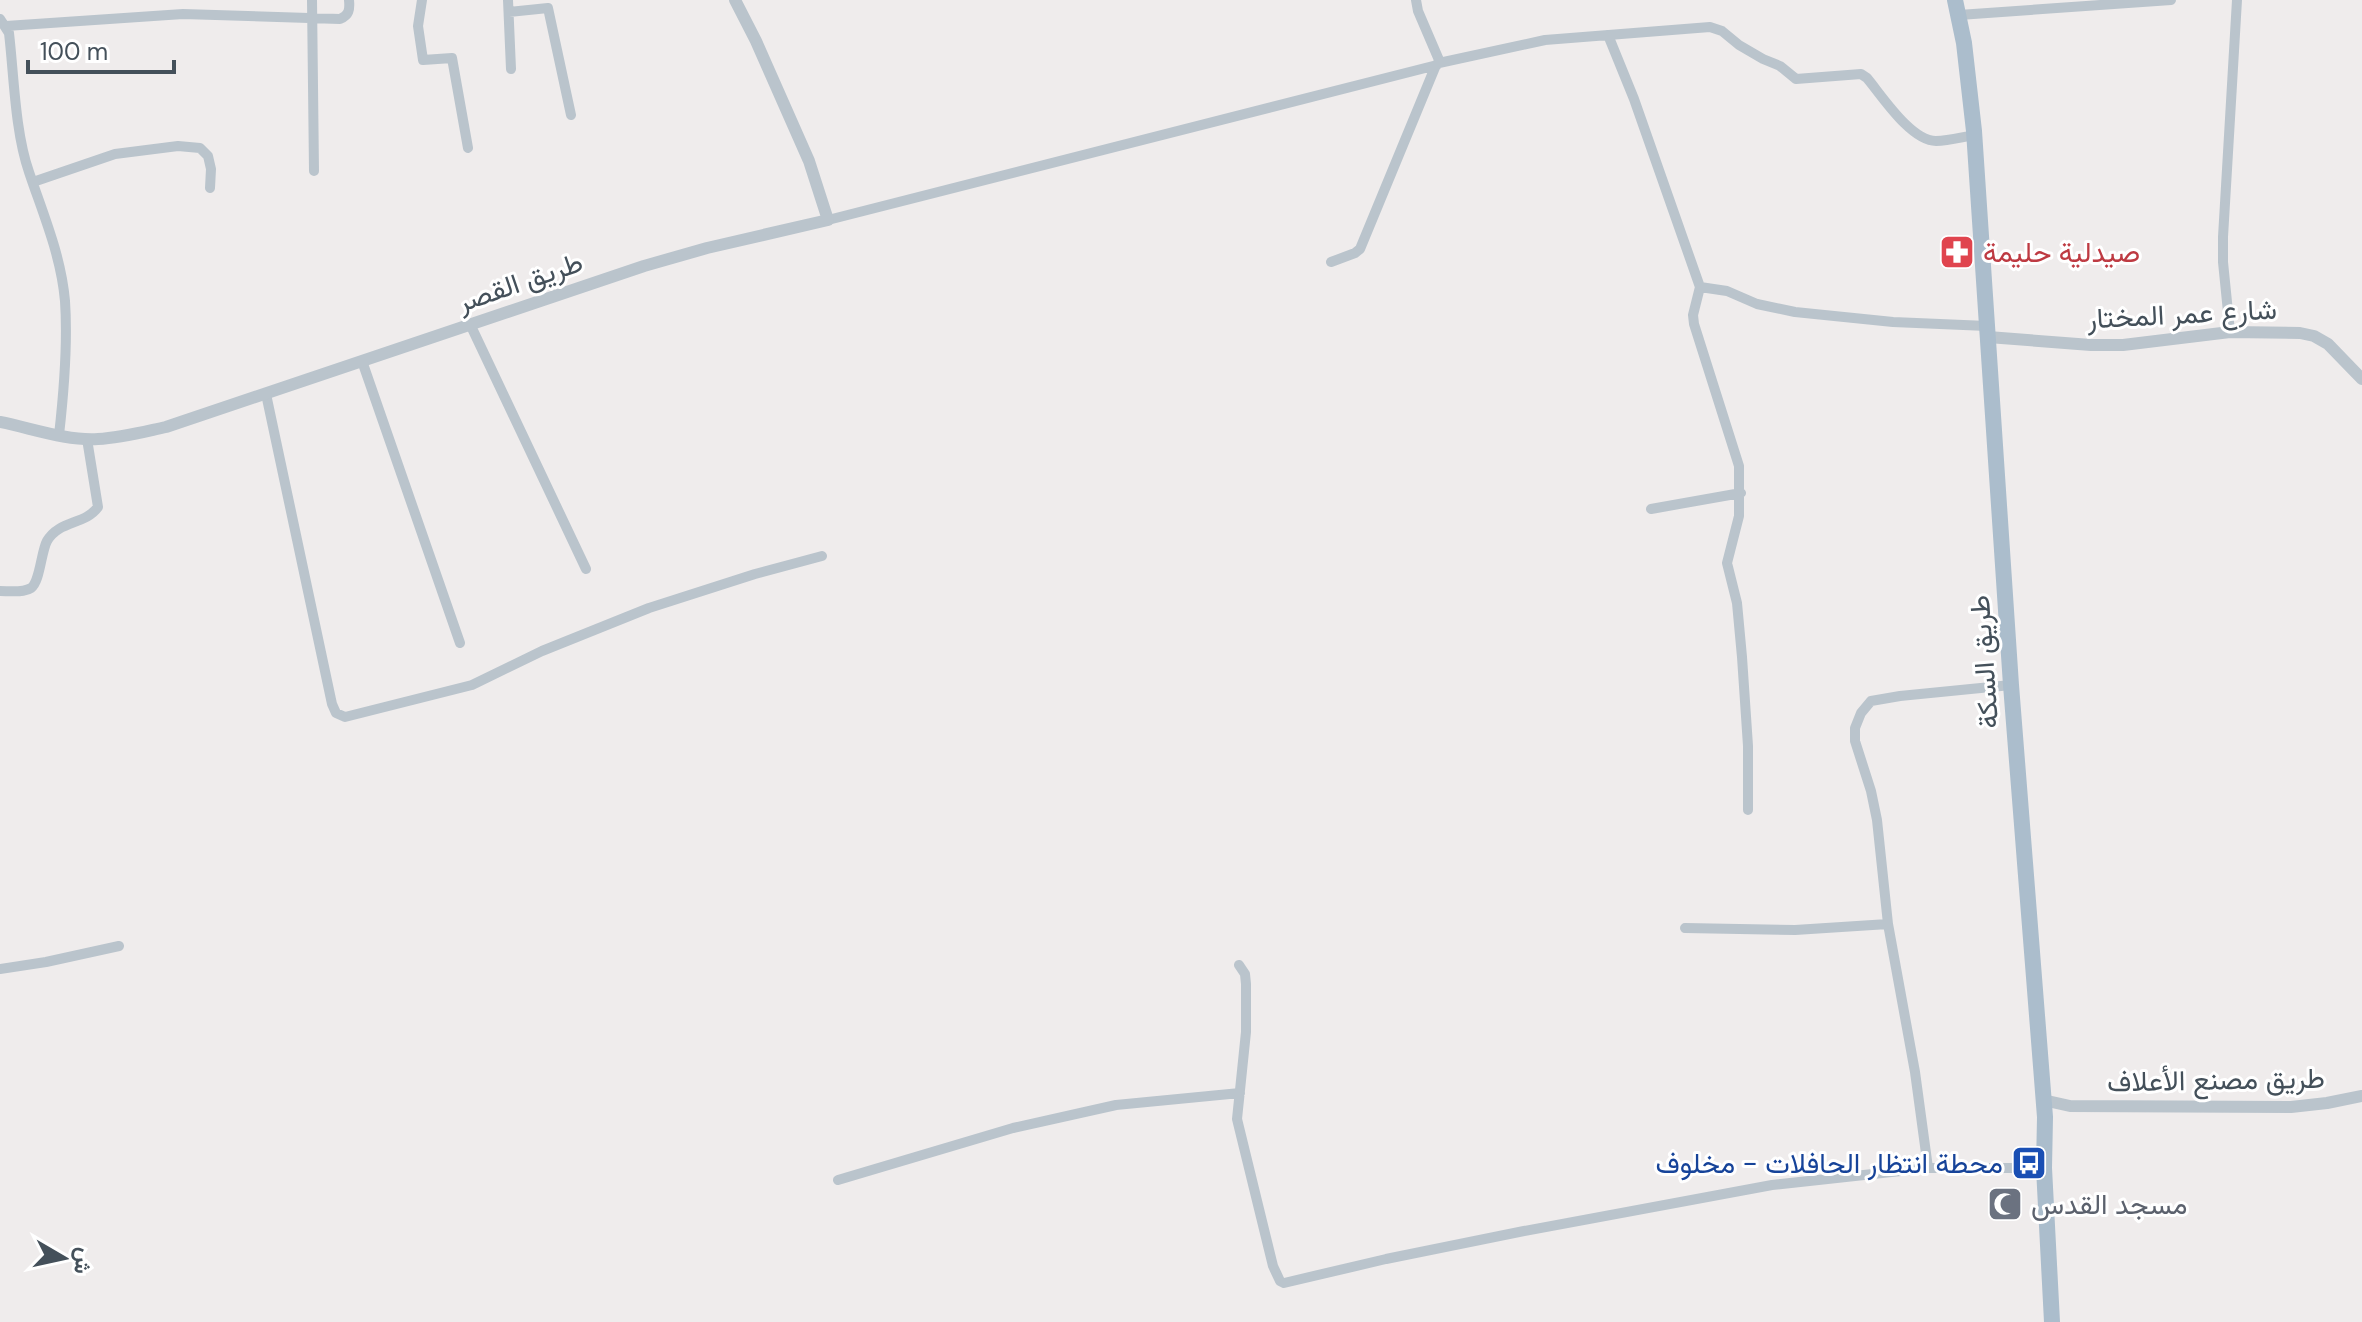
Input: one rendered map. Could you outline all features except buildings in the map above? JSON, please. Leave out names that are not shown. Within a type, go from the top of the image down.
[{"type":"main road","name":"طريق السكة","points":[[1957,8],[1975,135],[2011,685],[2045,1117],[2044,1168],[2052,1322]]},
{"type":"street","points":[[312,0],[314,171]]},
{"type":"street","points":[[59,435],[65,301],[53,239],[22,144],[9,33],[3,23],[183,14],[340,19],[347,16],[350,10],[349,0]]},
{"type":"street","points":[[422,0],[418,26],[423,60],[452,58],[468,148]]},
{"type":"street","points":[[508,0],[511,69]]},
{"type":"street","points":[[735,0],[809,161],[828,220],[1438,64],[1545,40],[1608,35],[1716,27],[1796,79],[1861,74],[1898,116],[1923,138],[1937,141],[1975,135]]},
{"type":"street","points":[[1331,262],[1360,249],[1438,64],[1416,0]]},
{"type":"street","points":[[1957,8],[2171,0]]},
{"type":"street","points":[[2230,332],[2223,237],[2237,0]]},
{"type":"street","points":[[509,12],[548,8],[571,115]]},
{"type":"street","points":[[1608,35],[1634,99],[1700,287],[1693,315],[1694,324],[1736,453],[1741,493],[1739,516],[1727,563],[1737,603],[1742,657],[1749,766],[1748,810]]},
{"type":"street","points":[[33,182],[115,154],[178,146],[200,148],[208,156],[210,188]]},
{"type":"street","name":"طريق القصر","points":[[0,422],[87,439],[127,436],[166,427],[644,266],[828,220]]},
{"type":"street","points":[[1700,287],[1727,291],[1757,304],[1795,312],[1987,332]]},
{"type":"street","points":[[470,324],[586,569]]},
{"type":"street","name":"شارع عمر المختار","points":[[1987,332],[2091,345],[2123,345],[2230,332],[2300,333],[2314,336],[2342,356],[2362,379]]},
{"type":"street","points":[[362,361],[460,643]]},
{"type":"street","points":[[266,394],[332,704],[336,713],[345,717],[472,685],[542,651],[649,608],[822,556]]},
{"type":"street","points":[[0,591],[22,591],[35,585],[48,540],[58,528],[91,515],[98,507],[87,439]]},
{"type":"street","points":[[1651,509],[1741,493]]},
{"type":"street","points":[[1928,1168],[1915,1072],[1888,924],[1877,820],[1855,741],[1855,728],[1861,713],[1871,701],[2011,685]]},
{"type":"street","points":[[1685,928],[1795,930],[1888,924]]},
{"type":"street","points":[[0,969],[119,946]]},
{"type":"street","points":[[1239,965],[1245,974],[1246,1032],[1237,1119],[1273,1266],[1284,1283],[1493,1237],[1772,1185],[1928,1168],[2044,1168]]},
{"type":"street","points":[[838,1180],[1013,1128],[1116,1105],[1240,1093]]},
{"type":"street","name":"طريق مصنع الأعلاف","points":[[2043,1100],[2070,1106],[2291,1107],[2362,1096]]},
{"type":"street","name":"طريق مصنع الأعلاف","points":[[2045,1117],[2070,1106]]},
{"type":"place","name":"صيدلية حليمة","points":[[1957,252]]},
{"type":"place","name":"محطة انتظار الحافلات - مخلوف","points":[[2029,1163]]},
{"type":"place","name":"مسجد القدس","points":[[2005,1204]]}]
